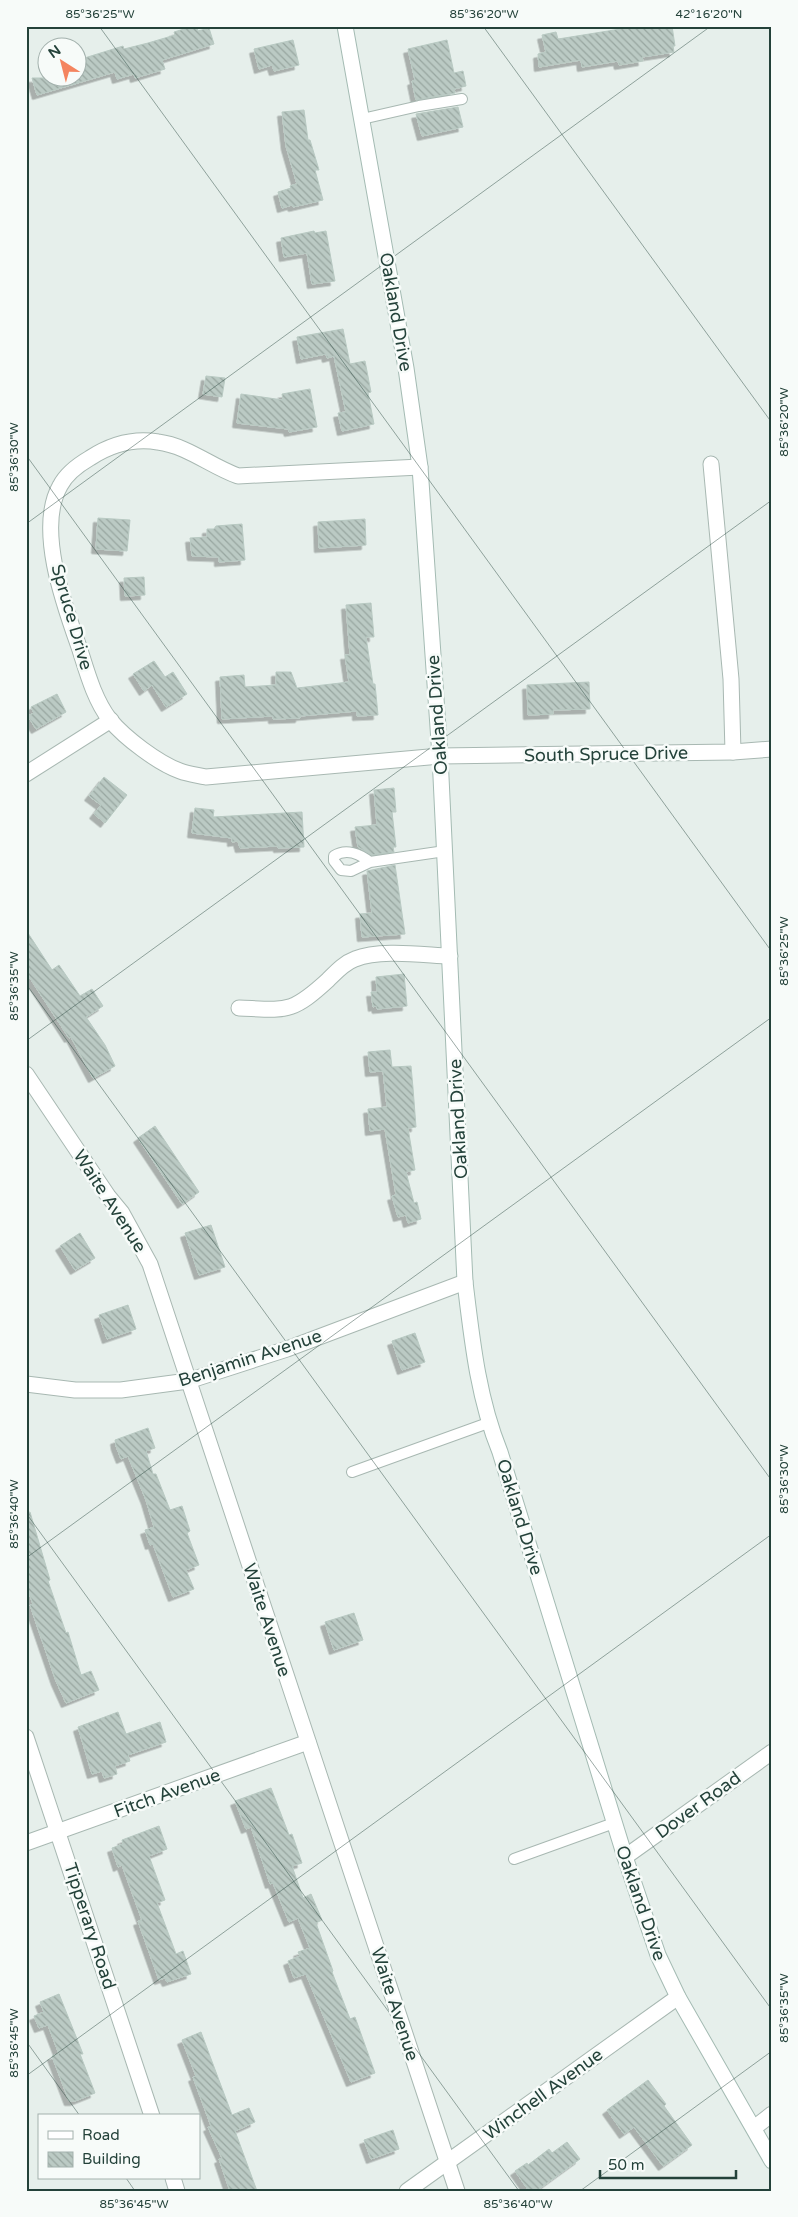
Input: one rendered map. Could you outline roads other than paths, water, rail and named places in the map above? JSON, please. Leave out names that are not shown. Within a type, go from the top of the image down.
[{"type":"street","name":"Oakland Drive","points":[[345,26],[406,368],[420,467],[440,756],[465,1282],[475,1358],[488,1423],[503,1462],[625,1858],[658,1955],[678,1997],[772,2161]]},
{"type":"street","name":"Spruce Drive","points":[[420,467],[238,476],[222,470],[188,450],[158,442],[125,442],[99,452],[75,467],[60,485],[52,506],[51,533],[55,568],[65,608],[96,696],[110,720],[132,740],[158,759],[180,771],[206,777],[440,756]]},
{"type":"street","points":[[711,464],[731,679],[734,752]]},
{"type":"street","points":[[26,774],[110,720]]},
{"type":"street","name":"South Spruce Drive","points":[[440,756],[734,752],[772,749]]},
{"type":"street","points":[[239,1008],[281,1010],[290,1008],[309,997],[345,965],[361,956],[450,956]]},
{"type":"street","name":"Waite Avenue","points":[[26,1074],[108,1196],[122,1213],[150,1264],[457,2191]]},
{"type":"street","name":"Benjamin Avenue","points":[[26,1384],[75,1390],[121,1390],[188,1381],[287,1349],[465,1282]]},
{"type":"street","name":"Tipperary Road","points":[[26,1737],[151,2114]]},
{"type":"street","name":"Fitch Avenue","points":[[26,1843],[59,1833],[308,1742]]},
{"type":"street","name":"Dover Road","points":[[625,1858],[772,1752]]},
{"type":"street","name":"Winchell Avenue","points":[[408,2191],[678,1997]]},
{"type":"street","points":[[754,2128],[772,2114]]},
{"type":"lane","points":[[362,119],[419,106],[462,99]]},
{"type":"lane","points":[[370,862],[445,851]]},
{"type":"lane","points":[[352,1472],[488,1423]]},
{"type":"lane","points":[[514,1859],[614,1823]]}]
